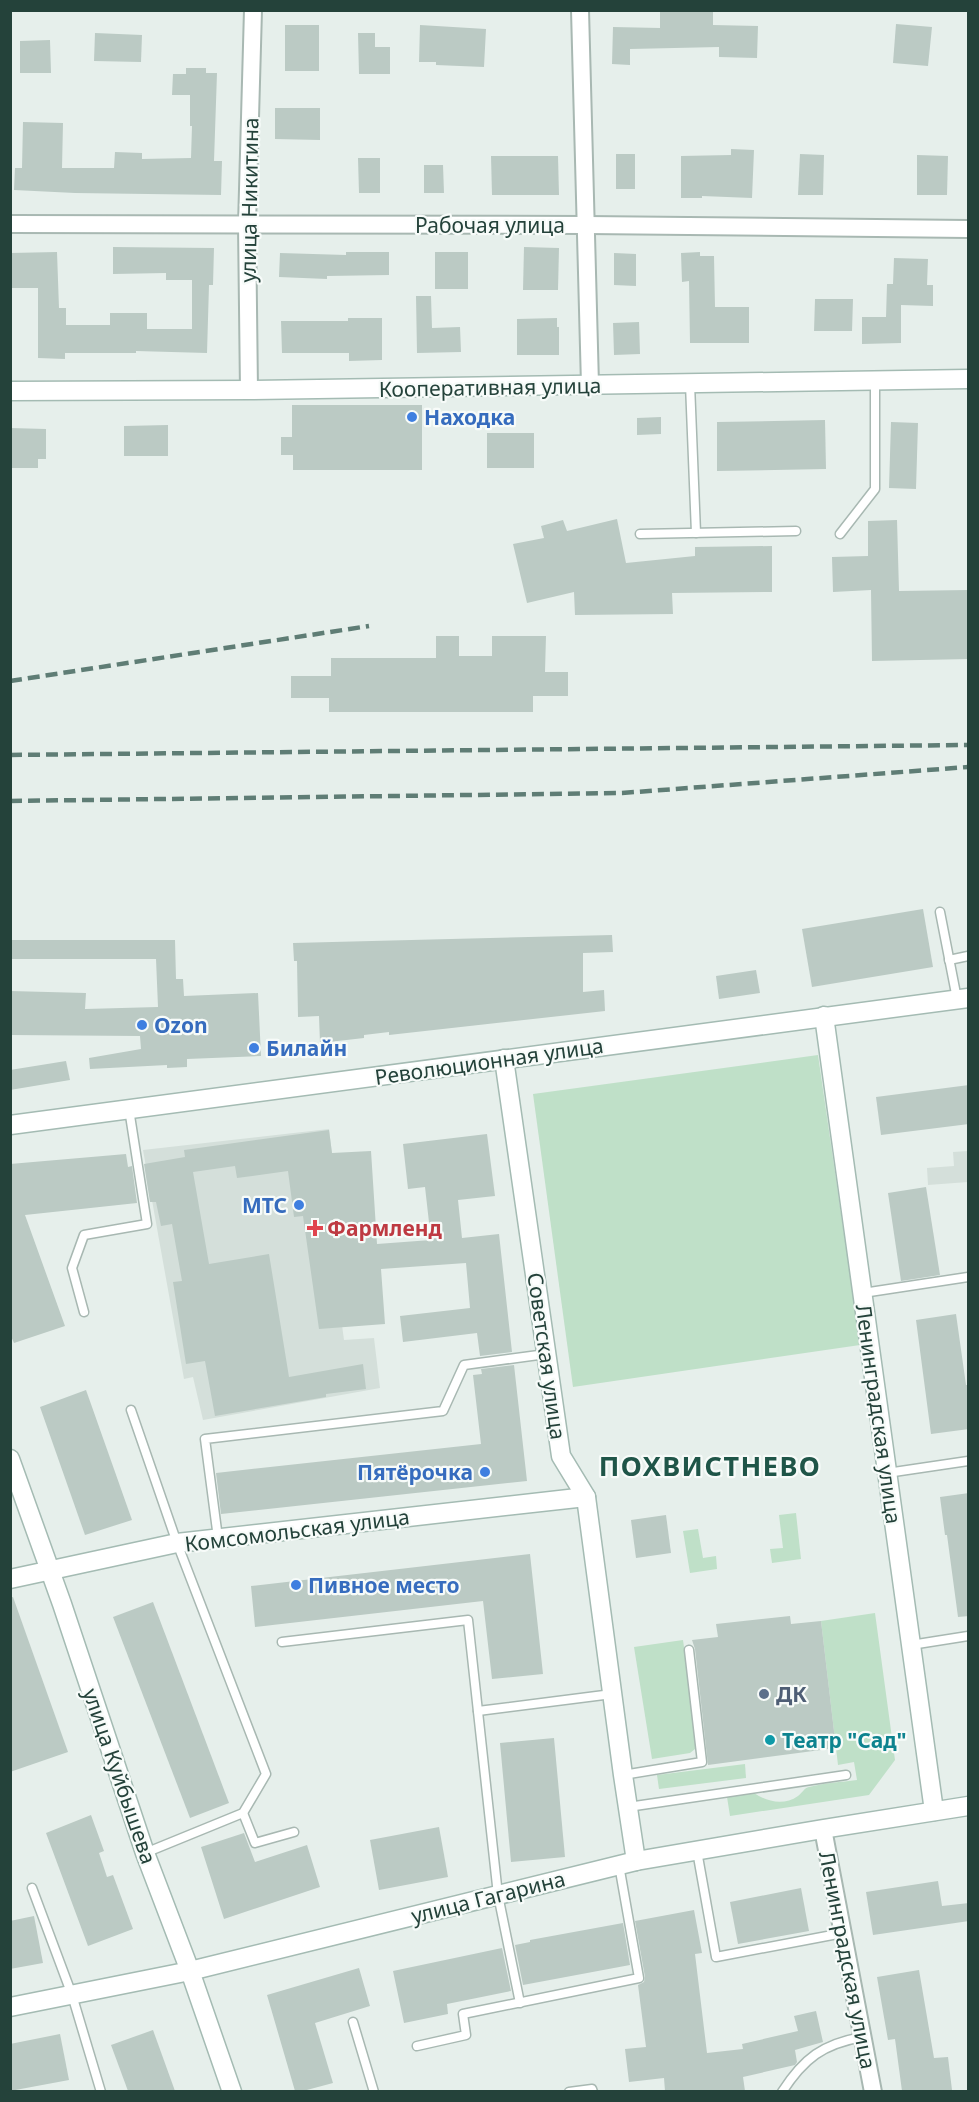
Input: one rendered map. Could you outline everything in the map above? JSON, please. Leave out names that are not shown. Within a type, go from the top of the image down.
[{"type":"street","name":"улица Никитина","points":[[249,390],[248,225],[253,10]]},
{"type":"street","points":[[580,10],[590,385]]},
{"type":"street","name":"Рабочая улица","points":[[10,224],[587,225],[969,229]]},
{"type":"street","name":"Кооперативная улица","points":[[10,391],[249,390],[969,379]]},
{"type":"street","name":"Революционная улица","points":[[10,1125],[963,999]]},
{"type":"street","name":"Ленинградская улица","points":[[824,1016],[934,1811]]},
{"type":"street","name":"Советская улица","points":[[504,1059],[561,1456],[586,1497],[628,1807],[628,1863]]},
{"type":"street","name":"улица Куйбышева","points":[[10,1460],[50,1570],[145,1853],[232,2091]]},
{"type":"street","name":"Комсомольская улица","points":[[10,1579],[177,1543],[586,1497]]},
{"type":"street","name":"улица Гагарина","points":[[10,2007],[190,1971],[628,1863],[969,1806]]},
{"type":"street","name":"Ленинградская улица","points":[[823,1829],[873,2091]]},
{"type":"lane","points":[[840,534],[875,489],[875,380]]},
{"type":"lane","points":[[690,384],[696,533]]},
{"type":"lane","points":[[640,534],[796,531]]},
{"type":"lane","points":[[940,912],[949,960],[963,999]]},
{"type":"lane","points":[[949,960],[969,956]]},
{"type":"lane","points":[[84,1312],[72,1268],[84,1235],[147,1224],[129,1109]]},
{"type":"lane","points":[[862,1293],[969,1277]]},
{"type":"lane","points":[[218,1538],[205,1439],[442,1411],[464,1365],[547,1354]]},
{"type":"lane","points":[[131,1410],[177,1543],[266,1774],[243,1813],[145,1853]]},
{"type":"lane","points":[[887,1473],[969,1461]]},
{"type":"lane","points":[[282,1642],[468,1620],[498,1895],[520,2002]]},
{"type":"lane","points":[[911,1645],[969,1636]]},
{"type":"lane","points":[[623,1775],[702,1762],[689,1650]]},
{"type":"lane","points":[[478,1711],[612,1694]]},
{"type":"lane","points":[[628,1807],[846,1775]]},
{"type":"lane","points":[[243,1813],[255,1843],[294,1832]]},
{"type":"lane","points":[[697,1850],[716,1957],[843,1933]]},
{"type":"lane","points":[[417,2046],[466,2035],[463,2014],[639,1978],[628,1863]]},
{"type":"lane","points":[[32,1888],[72,1995],[101,2091]]},
{"type":"lane","points":[[353,2022],[371,2091]]},
{"type":"lane","points":[[782,2091],[799,2068],[820,2050],[839,2041],[862,2037]]},
{"type":"lane","points":[[569,2091],[592,2089],[593,2091]]},
{"type":"shaded area","points":[[329,1129],[341,1228],[332,1250],[344,1340],[374,1338],[380,1388],[203,1420],[193,1377],[184,1379],[143,1150]]},
{"type":"shaded area","points":[[968,1151],[968,1182],[928,1185],[927,1168],[954,1166],[953,1152]]},
{"type":"green space","points":[[818,1055],[860,1345],[573,1387],[533,1094]]},
{"type":"green space","points":[[796,1513],[801,1559],[772,1563],[770,1549],[783,1548],[779,1515]]},
{"type":"green space","points":[[698,1529],[703,1558],[716,1556],[717,1569],[690,1573],[683,1531]]},
{"type":"green space","points":[[875,1613],[895,1760],[869,1795],[730,1816],[727,1797],[754,1793],[770,1801],[781,1802],[793,1799],[809,1787],[857,1780],[854,1762],[838,1765],[821,1621]]},
{"type":"green space","points":[[683,1640],[697,1741],[695,1749],[690,1753],[652,1759],[634,1647]]},
{"type":"green space","points":[[745,1764],[746,1778],[659,1789],[657,1775]]},
{"type":"building","points":[[660,10],[713,10],[713,25],[758,26],[757,58],[719,57],[719,47],[630,49],[630,65],[612,64],[613,27],[660,28]]},
{"type":"building","points":[[896,24],[932,27],[928,66],[893,63]]},
{"type":"building","points":[[285,25],[319,25],[319,71],[285,71]]},
{"type":"building","points":[[420,25],[486,29],[484,67],[419,62]]},
{"type":"building","points":[[95,33],[142,35],[141,62],[94,61]]},
{"type":"building","points":[[358,33],[375,33],[375,47],[390,47],[390,74],[359,74]]},
{"type":"building","points":[[50,40],[51,73],[20,73],[20,41]]},
{"type":"building","points":[[186,68],[206,68],[206,73],[217,73],[214,161],[222,161],[221,195],[14,190],[15,168],[22,168],[23,122],[63,123],[62,168],[114,168],[115,152],[142,153],[142,159],[191,158],[190,95],[172,95],[173,74],[186,74]]},
{"type":"building","points":[[275,108],[320,108],[320,140],[275,139]]},
{"type":"building","points":[[731,149],[754,150],[752,198],[702,196],[702,198],[681,198],[681,156],[731,155]]},
{"type":"building","points":[[616,154],[635,154],[635,189],[616,189]]},
{"type":"building","points":[[800,154],[824,155],[823,195],[798,195]]},
{"type":"building","points":[[917,155],[948,156],[947,195],[917,195]]},
{"type":"building","points":[[491,156],[558,156],[559,195],[492,195]]},
{"type":"building","points":[[358,158],[380,158],[380,193],[359,193]]},
{"type":"building","points":[[424,165],[443,165],[444,193],[424,193]]},
{"type":"building","points":[[113,247],[214,248],[213,285],[209,285],[207,353],[136,351],[136,353],[65,353],[65,359],[38,358],[38,288],[10,288],[10,253],[57,252],[59,308],[66,308],[66,325],[110,325],[110,313],[147,313],[147,329],[192,329],[192,280],[166,280],[166,273],[113,274]]},
{"type":"building","points":[[524,247],[559,248],[558,290],[523,290]]},
{"type":"building","points":[[346,252],[389,252],[389,275],[327,276],[327,279],[279,277],[280,253],[346,255]]},
{"type":"building","points":[[435,252],[468,252],[468,289],[435,289]]},
{"type":"building","points":[[700,252],[700,256],[714,256],[715,307],[749,307],[749,343],[690,343],[689,281],[682,282],[681,253]]},
{"type":"building","points":[[614,253],[636,254],[636,286],[614,285]]},
{"type":"building","points":[[894,258],[928,259],[927,285],[933,285],[933,306],[901,305],[901,343],[862,344],[862,317],[886,317],[887,284],[893,284]]},
{"type":"building","points":[[416,296],[431,296],[432,328],[460,327],[461,352],[417,353]]},
{"type":"building","points":[[815,299],[853,299],[852,331],[814,331]]},
{"type":"building","points":[[348,318],[382,318],[382,360],[349,361],[349,353],[282,353],[281,321],[348,321]]},
{"type":"building","points":[[557,318],[559,355],[517,355],[517,319]]},
{"type":"building","points":[[639,322],[640,354],[614,355],[613,323]]},
{"type":"building","points":[[292,405],[422,405],[422,470],[293,470],[293,455],[281,455],[281,437],[292,437]]},
{"type":"building","points":[[661,417],[661,434],[637,435],[637,418]]},
{"type":"building","points":[[825,420],[826,469],[717,471],[717,422]]},
{"type":"building","points":[[891,422],[918,423],[916,489],[889,488]]},
{"type":"building","points":[[168,425],[168,456],[124,456],[124,426]]},
{"type":"building","points":[[10,428],[46,429],[46,459],[38,459],[38,468],[10,468]]},
{"type":"building","points":[[487,433],[534,433],[534,468],[487,468]]},
{"type":"building","points":[[617,519],[626,563],[695,556],[695,547],[772,546],[772,592],[672,593],[673,614],[575,615],[574,592],[527,603],[513,544],[544,538],[541,526],[563,520],[567,531]]},
{"type":"building","points":[[897,520],[899,591],[969,590],[969,659],[872,661],[871,590],[833,592],[832,557],[868,556],[868,521]]},
{"type":"building","points":[[436,636],[459,636],[459,656],[492,656],[492,636],[546,636],[545,672],[568,672],[568,696],[533,696],[533,712],[329,712],[329,698],[291,698],[291,676],[331,676],[331,658],[436,658]]},
{"type":"building","points":[[923,909],[933,967],[812,987],[802,929]]},
{"type":"building","points":[[612,935],[613,952],[583,953],[583,992],[604,990],[605,1011],[389,1035],[389,1032],[364,1035],[364,1038],[320,1043],[319,1016],[298,1017],[297,961],[294,961],[293,943]]},
{"type":"building","points":[[10,940],[175,940],[176,979],[183,979],[184,996],[258,993],[261,1056],[187,1059],[187,1067],[167,1068],[167,1065],[90,1069],[89,1058],[141,1049],[140,1036],[10,1035],[10,991],[86,993],[85,1009],[158,1007],[156,959],[10,959]]},
{"type":"building","points":[[756,970],[760,993],[719,999],[716,976]]},
{"type":"building","points":[[66,1061],[70,1080],[10,1090],[10,1070]]},
{"type":"building","points":[[969,1085],[969,1124],[881,1135],[876,1097]]},
{"type":"building","points":[[329,1130],[332,1153],[371,1151],[377,1244],[431,1240],[425,1187],[408,1189],[403,1144],[487,1134],[495,1196],[458,1200],[462,1238],[499,1234],[512,1352],[480,1356],[477,1333],[403,1342],[400,1316],[470,1308],[466,1263],[381,1269],[385,1324],[319,1329],[303,1216],[294,1217],[288,1171],[237,1178],[235,1166],[193,1172],[209,1264],[269,1254],[289,1377],[363,1364],[366,1389],[326,1394],[326,1397],[215,1416],[205,1361],[186,1364],[173,1282],[182,1281],[172,1224],[161,1226],[156,1202],[150,1202],[144,1164],[185,1157],[184,1150]]},
{"type":"building","points":[[126,1154],[128,1167],[132,1166],[137,1203],[25,1215],[65,1326],[14,1343],[10,1334],[10,1164]]},
{"type":"building","points":[[926,1187],[940,1275],[901,1281],[888,1193]]},
{"type":"building","points":[[956,1314],[966,1385],[969,1385],[969,1429],[931,1434],[916,1320]]},
{"type":"building","points":[[514,1365],[527,1481],[221,1514],[216,1473],[481,1444],[473,1375],[482,1374],[481,1369]]},
{"type":"building","points":[[86,1390],[132,1520],[85,1535],[40,1407]]},
{"type":"building","points":[[969,1493],[969,1616],[958,1617],[940,1497]]},
{"type":"building","points":[[666,1515],[671,1553],[636,1558],[631,1520]]},
{"type":"building","points":[[530,1554],[543,1674],[492,1679],[483,1601],[255,1627],[251,1586]]},
{"type":"building","points":[[13,1597],[68,1752],[10,1772],[10,1598]]},
{"type":"building","points":[[153,1602],[229,1803],[190,1818],[113,1617]]},
{"type":"building","name":"ДК","points":[[790,1616],[791,1624],[821,1621],[836,1748],[708,1765],[695,1649],[692,1640],[718,1637],[716,1624]]},
{"type":"building","points":[[554,1738],[565,1857],[511,1862],[500,1743]]},
{"type":"building","points":[[91,1815],[104,1851],[99,1853],[107,1877],[113,1875],[133,1929],[88,1946],[46,1833]]},
{"type":"building","points":[[439,1827],[448,1877],[379,1890],[370,1840]]},
{"type":"building","points":[[244,1833],[255,1862],[307,1845],[320,1887],[224,1919],[201,1847]]},
{"type":"building","points":[[938,1881],[942,1906],[969,1903],[969,1921],[873,1935],[866,1892]]},
{"type":"building","points":[[801,1888],[809,1931],[738,1944],[730,1902]]},
{"type":"building","points":[[694,1910],[702,1953],[695,1954],[707,2053],[743,2049],[742,2044],[798,2031],[794,2016],[816,2011],[823,2042],[795,2050],[797,2062],[795,2065],[743,2077],[745,2091],[665,2091],[664,2078],[629,2082],[625,2049],[646,2047],[638,1985],[644,1982],[645,1977],[635,1921]]},
{"type":"building","points":[[34,1916],[43,1963],[10,1969],[10,1921]]},
{"type":"building","points":[[623,1923],[630,1965],[523,1985],[515,1945],[530,1942],[530,1940]]},
{"type":"building","points":[[502,1948],[511,1991],[447,2004],[448,2014],[404,2023],[393,1971]]},
{"type":"building","points":[[359,1968],[370,2006],[315,2023],[333,2083],[295,2091],[267,1995]]},
{"type":"building","points":[[919,1970],[934,2058],[948,2057],[952,2090],[902,2091],[895,2039],[888,2040],[877,1977]]},
{"type":"building","points":[[153,2030],[175,2091],[128,2091],[111,2045]]},
{"type":"building","points":[[60,2034],[69,2080],[10,2091],[10,2044]]},
{"type":"railway","points":[[10,681],[369,626]]},
{"type":"railway","points":[[10,755],[968,745]]},
{"type":"railway","points":[[10,801],[622,793],[968,767]]},
{"type":"place","name":"Находка","points":[[412,417]]},
{"type":"place","name":"Ozon","points":[[142,1025]]},
{"type":"place","name":"Билайн","points":[[254,1048]]},
{"type":"place","name":"МТС","points":[[299,1205]]},
{"type":"place","name":"Фармленд","points":[[315,1228]]},
{"type":"place","name":"Пятёрочка","points":[[485,1472]]},
{"type":"place","name":"Пивное место","points":[[296,1585]]},
{"type":"place","name":"ДК","points":[[764,1694]]},
{"type":"place","name":"Театр \"Сад\"","points":[[770,1740]]},
{"type":"district","name":"ПОХВИСТНЕВО","points":[[710,1465]]}]
